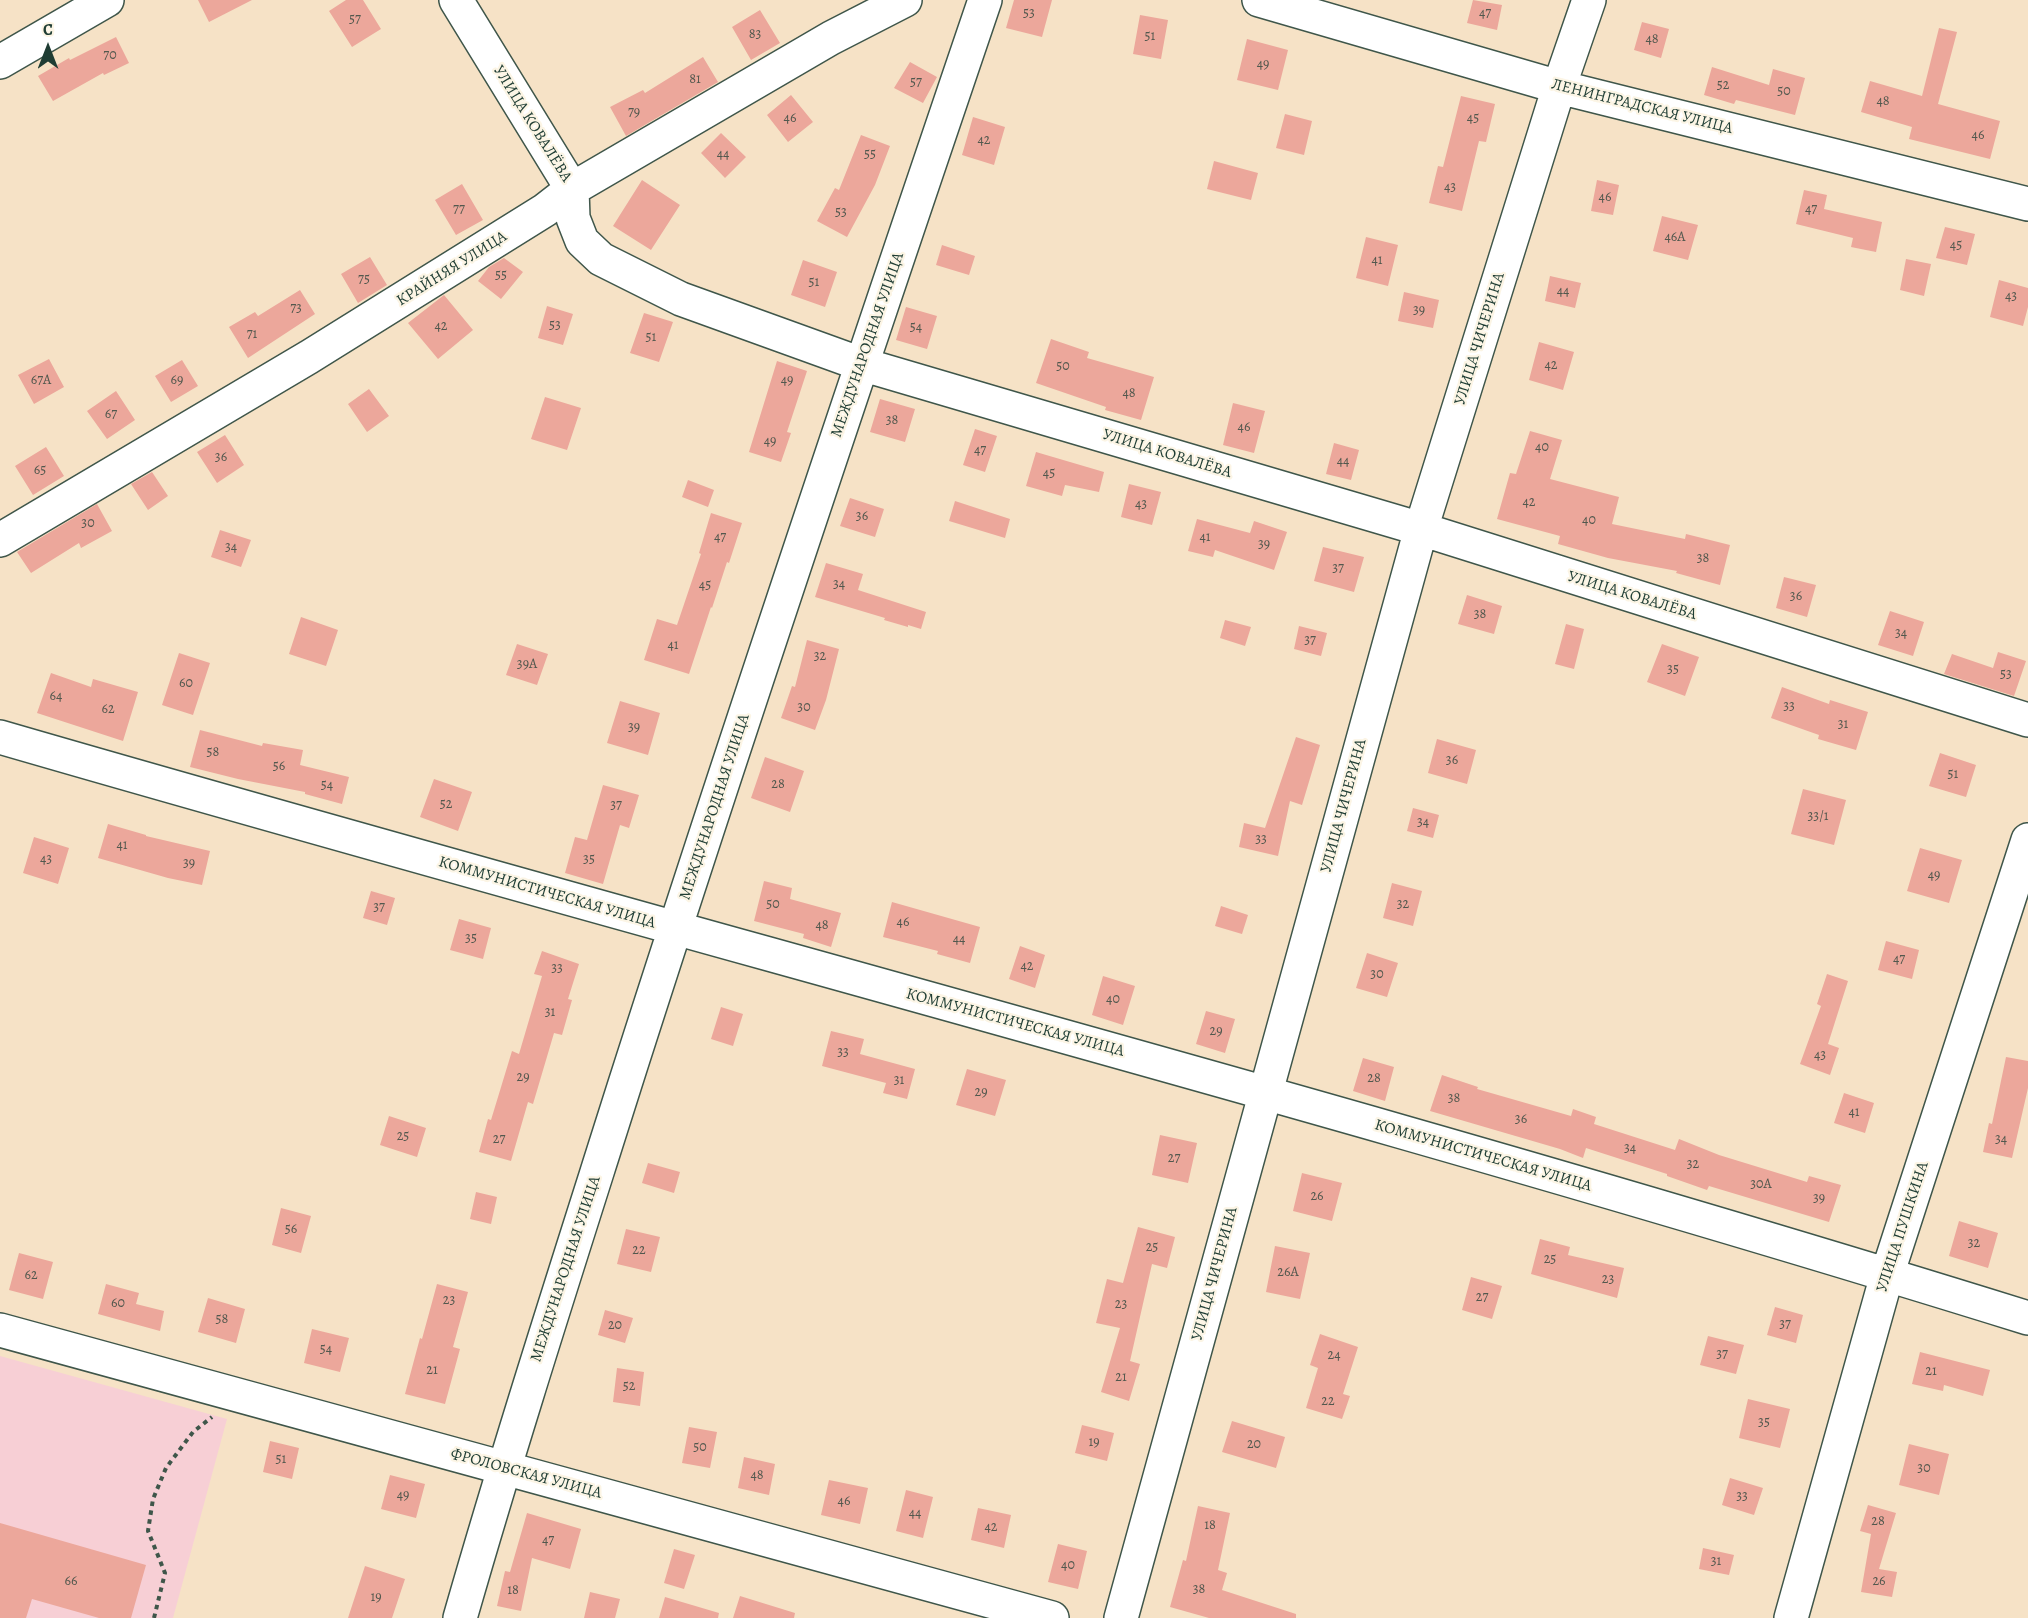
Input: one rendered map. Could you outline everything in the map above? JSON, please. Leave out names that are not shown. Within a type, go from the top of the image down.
[{"type":"street","points":[[0,62],[108,0]]},
{"type":"street","name":"УЛИЦА КОВАЛЁВА","points":[[456,0],[572,189],[573,218],[582,241],[601,259],[681,299],[861,364],[1420,529],[2028,720]]},
{"type":"street","name":"КРАЙНЯЯ УЛИЦА","points":[[0,540],[309,357],[526,222],[572,189],[831,38],[905,0]]},
{"type":"street","name":"МЕЖДУНАРОДНАЯ УЛИЦА","points":[[460,1618],[503,1468],[675,929],[861,364],[985,0]]},
{"type":"street","name":"ЛЕНИНГРАДСКАЯ УЛИЦА","points":[[1259,0],[1559,87],[2028,204]]},
{"type":"street","name":"УЛИЦА ЧИЧЕРИНА","points":[[1121,1618],[1420,529],[1559,87],[1589,0]]},
{"type":"street","name":"КОММУНИСТИЧЕСКАЯ УЛИЦА","points":[[0,737],[675,929],[1265,1092],[2028,1318]]},
{"type":"street","name":"УЛИЦА ПУШКИНА","points":[[1791,1618],[1887,1275],[2028,840]]},
{"type":"street","name":"ФРОЛОВСКАЯ УЛИЦА","points":[[0,1330],[1052,1618]]},
{"type":"path","points":[[153,1618],[165,1573],[148,1531],[153,1499],[166,1468],[193,1432],[238,1395]]},
{"type":"shaded area","points":[[0,1356],[227,1419],[173,1618],[0,1618]]},
{"type":"building","points":[[198,0],[252,0],[209,22]]},
{"type":"building","points":[[346,0],[363,0],[381,29],[352,47],[329,11]]},
{"type":"building","points":[[1014,0],[1052,0],[1042,37],[1006,28]]},
{"type":"building","points":[[1473,0],[1502,5],[1497,30],[1467,23]]},
{"type":"building","points":[[760,10],[780,43],[751,60],[732,27]]},
{"type":"building","points":[[1140,15],[1168,20],[1161,59],[1133,54]]},
{"type":"building","points":[[1642,22],[1669,29],[1661,58],[1634,50]]},
{"type":"building","points":[[1939,28],[1957,32],[1938,104],[2000,121],[1990,159],[1909,139],[1912,127],[1861,112],[1870,81],[1922,96]]},
{"type":"building","points":[[116,37],[129,63],[104,75],[103,73],[53,101],[38,76],[69,58],[70,60]]},
{"type":"building","points":[[1247,39],[1288,50],[1278,90],[1237,80]]},
{"type":"building","points":[[703,57],[718,82],[626,136],[610,107],[643,90],[645,93]]},
{"type":"building","points":[[910,62],[937,77],[923,103],[894,88]]},
{"type":"building","points":[[1712,67],[1769,85],[1773,69],[1805,78],[1795,115],[1736,100],[1734,104],[1704,95]]},
{"type":"building","points":[[791,95],[813,122],[788,142],[767,115]]},
{"type":"building","points":[[1461,96],[1495,104],[1486,142],[1479,141],[1462,211],[1429,203],[1438,166],[1443,167]]},
{"type":"building","points":[[1285,114],[1312,121],[1304,155],[1276,148]]},
{"type":"building","points":[[973,117],[1005,127],[994,165],[962,155]]},
{"type":"building","points":[[721,133],[746,157],[725,178],[701,153]]},
{"type":"building","points":[[861,135],[890,146],[875,185],[847,237],[817,221],[835,188],[839,190]]},
{"type":"building","points":[[1214,161],[1258,173],[1251,200],[1207,189]]},
{"type":"building","points":[[642,180],[680,205],[651,250],[613,226]]},
{"type":"building","points":[[1597,180],[1619,185],[1613,215],[1591,211]]},
{"type":"building","points":[[462,184],[483,220],[456,235],[435,200]]},
{"type":"building","points":[[1804,190],[1827,195],[1824,209],[1882,222],[1876,252],[1851,247],[1853,238],[1796,224]]},
{"type":"building","points":[[1662,216],[1698,225],[1688,260],[1653,251]]},
{"type":"building","points":[[1945,227],[1975,234],[1967,265],[1936,258]]},
{"type":"building","points":[[1366,237],[1398,245],[1388,286],[1356,278]]},
{"type":"building","points":[[942,245],[975,256],[969,275],[936,265]]},
{"type":"building","points":[[370,257],[387,285],[358,303],[341,274]]},
{"type":"building","points":[[504,258],[523,272],[501,299],[478,281],[489,267]]},
{"type":"building","points":[[1906,259],[1931,264],[1924,296],[1900,290]]},
{"type":"building","points":[[803,260],[837,272],[825,307],[791,295]]},
{"type":"building","points":[[1550,276],[1581,283],[1575,308],[1545,301]]},
{"type":"building","points":[[1999,280],[2028,288],[2028,307],[2023,326],[1990,317]]},
{"type":"building","points":[[300,290],[315,314],[248,358],[229,327],[255,312],[258,316]]},
{"type":"building","points":[[1404,292],[1439,300],[1433,328],[1398,321]]},
{"type":"building","points":[[444,295],[473,330],[438,359],[408,323]]},
{"type":"building","points":[[547,306],[573,314],[563,345],[538,338]]},
{"type":"building","points":[[906,307],[937,316],[927,349],[896,340]]},
{"type":"building","points":[[644,313],[673,322],[659,362],[630,353]]},
{"type":"building","points":[[1051,339],[1089,352],[1087,358],[1154,377],[1141,420],[1105,410],[1106,407],[1036,383]]},
{"type":"building","points":[[1539,342],[1574,352],[1563,390],[1529,380]]},
{"type":"building","points":[[49,359],[64,387],[34,404],[18,375]]},
{"type":"building","points":[[182,360],[198,386],[171,402],[155,376]]},
{"type":"building","points":[[777,361],[807,371],[787,432],[791,433],[781,462],[749,452]]},
{"type":"building","points":[[369,389],[389,416],[367,432],[348,404]]},
{"type":"building","points":[[116,391],[135,420],[107,439],[87,411]]},
{"type":"building","points":[[545,397],[581,408],[567,450],[531,439]]},
{"type":"building","points":[[880,399],[915,409],[905,442],[870,432]]},
{"type":"building","points":[[1233,403],[1265,411],[1254,453],[1223,445]]},
{"type":"building","points":[[975,429],[997,436],[985,472],[963,465]]},
{"type":"building","points":[[1530,431],[1562,440],[1550,479],[1619,497],[1612,524],[1685,539],[1686,534],[1730,545],[1720,585],[1676,573],[1677,571],[1608,558],[1558,544],[1560,536],[1497,519],[1510,473],[1516,474]]},
{"type":"building","points":[[225,435],[244,465],[217,483],[197,452]]},
{"type":"building","points":[[1334,443],[1359,450],[1351,480],[1326,474]]},
{"type":"building","points":[[46,447],[64,476],[33,495],[15,466]]},
{"type":"building","points":[[1036,452],[1104,472],[1099,492],[1065,485],[1062,496],[1026,486]]},
{"type":"building","points":[[152,472],[168,496],[148,510],[131,484]]},
{"type":"building","points":[[688,480],[714,490],[708,507],[682,497]]},
{"type":"building","points":[[1129,484],[1161,492],[1152,525],[1121,517]]},
{"type":"building","points":[[850,498],[884,509],[875,537],[840,526]]},
{"type":"building","points":[[955,501],[1010,519],[1005,538],[949,521]]},
{"type":"building","points":[[97,504],[112,531],[81,548],[79,543],[31,573],[17,552]]},
{"type":"building","points":[[711,513],[742,523],[689,674],[644,660],[657,619],[677,625],[701,554],[699,553]]},
{"type":"building","points":[[1197,519],[1250,533],[1254,521],[1287,532],[1274,570],[1215,550],[1213,557],[1188,551]]},
{"type":"building","points":[[220,530],[251,540],[241,567],[211,557]]},
{"type":"building","points":[[1323,547],[1364,557],[1354,592],[1314,581]]},
{"type":"building","points":[[826,563],[863,574],[858,590],[926,612],[921,629],[884,620],[885,618],[815,597]]},
{"type":"building","points":[[1784,577],[1816,585],[1807,617],[1776,608]]},
{"type":"building","points":[[1467,595],[1502,606],[1494,634],[1458,624]]},
{"type":"building","points":[[1890,611],[1924,622],[1913,656],[1878,645]]},
{"type":"building","points":[[301,617],[338,630],[326,666],[289,654]]},
{"type":"building","points":[[1225,620],[1251,627],[1245,646],[1220,638]]},
{"type":"building","points":[[1566,624],[1584,629],[1574,669],[1555,664]]},
{"type":"building","points":[[1299,626],[1327,633],[1321,656],[1294,649]]},
{"type":"building","points":[[807,640],[839,649],[826,700],[815,730],[781,718],[792,686],[795,687]]},
{"type":"building","points":[[517,644],[548,654],[537,685],[506,675]]},
{"type":"building","points":[[1662,644],[1699,657],[1685,696],[1647,682]]},
{"type":"building","points":[[1998,652],[2026,661],[2014,696],[1944,674],[1952,654],[1993,668]]},
{"type":"building","points":[[179,653],[210,663],[193,715],[162,705]]},
{"type":"building","points":[[51,673],[91,687],[93,679],[138,692],[123,741],[37,713]]},
{"type":"building","points":[[1782,687],[1829,704],[1830,700],[1868,712],[1856,750],[1818,739],[1819,735],[1771,718]]},
{"type":"building","points":[[620,701],[660,713],[648,755],[607,743]]},
{"type":"building","points":[[200,730],[262,746],[263,743],[303,750],[300,765],[349,777],[342,804],[305,794],[305,792],[190,767]]},
{"type":"building","points":[[1296,737],[1320,745],[1302,805],[1290,801],[1278,856],[1239,847],[1244,823],[1265,828]]},
{"type":"building","points":[[1437,739],[1476,750],[1467,784],[1428,773]]},
{"type":"building","points":[[1940,753],[1976,765],[1966,797],[1929,786]]},
{"type":"building","points":[[765,757],[804,771],[790,812],[751,798]]},
{"type":"building","points":[[434,779],[472,792],[458,831],[420,817]]},
{"type":"building","points":[[603,785],[639,795],[629,828],[620,825],[603,884],[565,873],[575,837],[587,840]]},
{"type":"building","points":[[1803,789],[1846,800],[1834,845],[1791,834]]},
{"type":"building","points":[[1413,808],[1439,815],[1433,838],[1407,831]]},
{"type":"building","points":[[108,824],[146,836],[210,851],[202,885],[98,858]]},
{"type":"building","points":[[34,837],[69,848],[58,884],[23,873]]},
{"type":"building","points":[[1920,848],[1962,860],[1949,903],[1907,891]]},
{"type":"building","points":[[764,881],[792,888],[790,899],[841,913],[831,947],[803,938],[804,934],[754,921]]},
{"type":"building","points":[[1392,883],[1422,891],[1413,926],[1383,918]]},
{"type":"building","points":[[371,891],[395,898],[387,925],[363,918]]},
{"type":"building","points":[[892,902],[980,927],[970,963],[937,954],[938,951],[883,937]]},
{"type":"building","points":[[1221,906],[1248,915],[1242,934],[1215,926]]},
{"type":"building","points":[[459,919],[491,928],[483,959],[450,950]]},
{"type":"building","points":[[1886,941],[1919,950],[1912,979],[1878,970]]},
{"type":"building","points":[[1020,946],[1045,955],[1035,988],[1009,979]]},
{"type":"building","points":[[542,951],[579,964],[568,999],[572,1000],[562,1035],[554,1033],[533,1104],[528,1102],[511,1161],[479,1152],[512,1051],[519,1054],[542,976],[534,974]]},
{"type":"building","points":[[1367,953],[1398,963],[1387,997],[1356,988]]},
{"type":"building","points":[[1827,974],[1848,981],[1828,1044],[1839,1048],[1830,1075],[1800,1064],[1821,1006],[1817,1004]]},
{"type":"building","points":[[1103,976],[1135,986],[1123,1025],[1092,1015]]},
{"type":"building","points":[[721,1007],[743,1014],[733,1046],[711,1039]]},
{"type":"building","points":[[1206,1011],[1235,1019],[1225,1053],[1196,1044]]},
{"type":"building","points":[[831,1031],[864,1039],[860,1054],[915,1069],[907,1099],[883,1093],[886,1083],[822,1066]]},
{"type":"building","points":[[2006,1057],[2028,1061],[2028,1088],[2012,1158],[1983,1152],[1989,1123],[1992,1124]]},
{"type":"building","points":[[1363,1058],[1394,1067],[1385,1101],[1353,1091]]},
{"type":"building","points":[[967,1069],[1006,1080],[995,1116],[956,1105]]},
{"type":"building","points":[[1442,1075],[1478,1087],[1477,1089],[1571,1116],[1573,1109],[1596,1117],[1594,1124],[1675,1150],[1679,1139],[1719,1155],[1807,1182],[1809,1176],[1841,1185],[1829,1222],[1709,1186],[1707,1190],[1667,1176],[1667,1174],[1586,1148],[1583,1158],[1560,1149],[1430,1111]]},
{"type":"building","points":[[1844,1093],[1874,1103],[1865,1133],[1834,1123]]},
{"type":"building","points":[[389,1116],[426,1128],[417,1157],[380,1145]]},
{"type":"building","points":[[1160,1135],[1197,1143],[1188,1183],[1152,1175]]},
{"type":"building","points":[[648,1163],[680,1172],[674,1193],[642,1183]]},
{"type":"building","points":[[1302,1173],[1342,1183],[1332,1221],[1293,1211]]},
{"type":"building","points":[[476,1192],[497,1197],[491,1224],[470,1219]]},
{"type":"building","points":[[281,1208],[311,1216],[301,1253],[272,1245]]},
{"type":"building","points":[[1959,1221],[1998,1233],[1988,1268],[1949,1256]]},
{"type":"building","points":[[1138,1227],[1175,1237],[1167,1268],[1152,1264],[1130,1361],[1140,1364],[1129,1401],[1101,1392],[1120,1328],[1096,1323],[1107,1279],[1123,1283]]},
{"type":"building","points":[[626,1229],[660,1237],[651,1272],[617,1264]]},
{"type":"building","points":[[1540,1239],[1570,1247],[1568,1255],[1624,1268],[1617,1298],[1531,1274]]},
{"type":"building","points":[[1275,1246],[1310,1253],[1300,1299],[1266,1292]]},
{"type":"building","points":[[19,1253],[53,1262],[43,1299],[9,1290]]},
{"type":"building","points":[[1471,1277],[1502,1286],[1492,1319],[1462,1310]]},
{"type":"building","points":[[106,1284],[139,1293],[136,1304],[164,1311],[160,1331],[98,1314]]},
{"type":"building","points":[[437,1284],[468,1292],[453,1347],[460,1349],[445,1404],[405,1394]]},
{"type":"building","points":[[208,1298],[245,1309],[236,1343],[198,1332]]},
{"type":"building","points":[[1775,1307],[1803,1315],[1796,1343],[1767,1335]]},
{"type":"building","points":[[605,1310],[633,1318],[625,1343],[598,1335]]},
{"type":"building","points":[[312,1329],[349,1338],[340,1372],[304,1363]]},
{"type":"building","points":[[1320,1334],[1358,1347],[1343,1394],[1350,1396],[1342,1419],[1306,1408],[1318,1368],[1310,1365]]},
{"type":"building","points":[[1708,1336],[1744,1345],[1736,1374],[1700,1365]]},
{"type":"building","points":[[1920,1352],[1990,1370],[1983,1396],[1944,1385],[1943,1391],[1912,1384]]},
{"type":"building","points":[[617,1368],[644,1372],[640,1406],[613,1402]]},
{"type":"building","points":[[1748,1399],[1790,1409],[1780,1448],[1739,1438]]},
{"type":"building","points":[[1232,1421],[1285,1437],[1276,1468],[1222,1452]]},
{"type":"building","points":[[1082,1425],[1114,1433],[1107,1461],[1075,1453]]},
{"type":"building","points":[[689,1427],[717,1432],[710,1468],[682,1463]]},
{"type":"building","points":[[270,1441],[299,1448],[292,1479],[263,1472]]},
{"type":"building","points":[[1909,1444],[1949,1454],[1939,1495],[1899,1485]]},
{"type":"building","points":[[744,1457],[775,1464],[769,1495],[738,1488]]},
{"type":"building","points":[[390,1475],[425,1484],[416,1518],[381,1509]]},
{"type":"building","points":[[1730,1478],[1763,1488],[1754,1515],[1722,1505]]},
{"type":"building","points":[[829,1480],[868,1488],[860,1524],[821,1515]]},
{"type":"building","points":[[906,1490],[933,1497],[923,1538],[896,1531]]},
{"type":"building","points":[[1868,1505],[1896,1513],[1879,1569],[1897,1572],[1892,1597],[1861,1592],[1871,1534],[1860,1531]]},
{"type":"building","points":[[1198,1506],[1230,1513],[1218,1570],[1227,1573],[1222,1590],[1296,1614],[1296,1618],[1209,1618],[1170,1607],[1183,1560],[1186,1561]]},
{"type":"building","points":[[978,1508],[1011,1515],[1004,1548],[971,1540]]},
{"type":"building","points":[[527,1513],[581,1529],[570,1569],[532,1558],[521,1611],[497,1606],[505,1571],[510,1572]]},
{"type":"building","points":[[0,1523],[146,1565],[131,1618],[99,1618],[32,1599],[26,1618],[0,1618]]},
{"type":"building","points":[[1058,1544],[1087,1551],[1078,1589],[1048,1582]]},
{"type":"building","points":[[1703,1548],[1734,1555],[1729,1575],[1699,1569]]},
{"type":"building","points":[[674,1549],[695,1555],[684,1589],[664,1583]]},
{"type":"building","points":[[365,1566],[405,1579],[392,1618],[348,1618]]},
{"type":"building","points":[[590,1592],[620,1599],[615,1618],[584,1618]]},
{"type":"building","points":[[740,1596],[795,1613],[794,1618],[733,1618]]},
{"type":"building","points":[[665,1597],[719,1613],[718,1618],[659,1618]]}]
